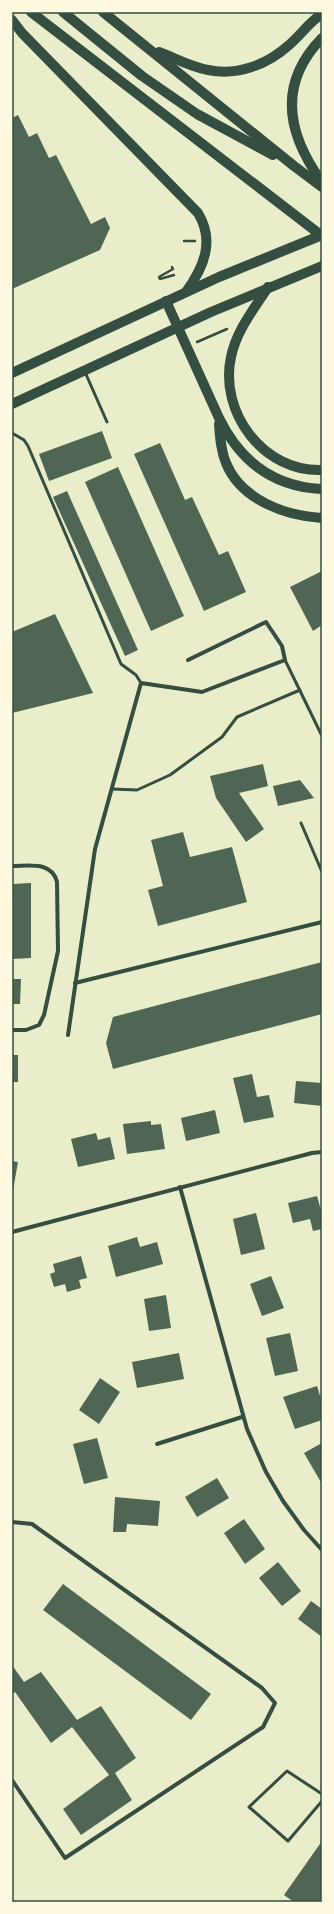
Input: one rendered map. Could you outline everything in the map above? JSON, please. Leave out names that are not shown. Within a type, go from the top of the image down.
[{"type":"main road","points":[[31,12],[322,236]]},
{"type":"main road","points":[[63,12],[142,76],[191,109],[294,166]]},
{"type":"main road","points":[[103,12],[150,48],[294,166],[322,187]]},
{"type":"main road","points":[[150,48],[207,70],[238,71],[257,66],[275,57],[322,14]]},
{"type":"main road","points":[[12,20],[198,213],[206,229],[206,249],[198,274],[186,292]]},
{"type":"main road","points":[[322,38],[308,54],[299,68],[291,100],[293,126],[308,163],[322,182]]},
{"type":"main road","points":[[12,373],[240,268],[322,236]]},
{"type":"main road","points":[[12,404],[268,287],[322,266]]},
{"type":"main road","points":[[268,287],[250,314],[234,345],[229,364],[228,383],[230,398],[238,418],[247,432],[260,446],[274,457],[290,465],[304,469],[322,470]]},
{"type":"main road","points":[[166,301],[228,438],[251,463],[268,474],[290,484],[322,489]]},
{"type":"main road","points":[[219,418],[221,448],[226,465],[236,480],[249,493],[269,506],[287,513],[306,517],[322,518]]},
{"type":"street","points":[[68,1035],[95,849],[141,683],[202,692],[285,660],[282,646],[266,622],[188,660]]},
{"type":"street","points":[[12,866],[39,865],[50,869],[56,874],[58,951],[44,1015],[39,1025],[26,1030],[12,1030]]},
{"type":"street","points":[[75,983],[322,922]]},
{"type":"street","points":[[12,1232],[312,1152],[322,1152]]},
{"type":"street","points":[[180,1187],[242,1417],[266,1472],[283,1501],[304,1530],[322,1550]]},
{"type":"street","points":[[157,1444],[242,1417]]},
{"type":"street","points":[[12,1522],[32,1524],[262,1688],[275,1704],[263,1727],[65,1858],[12,1780]]},
{"type":"lane","points":[[84,370],[107,422]]},
{"type":"lane","points":[[12,433],[24,440],[28,446],[121,664],[136,675],[141,683]]},
{"type":"lane","points":[[285,660],[322,736]]},
{"type":"lane","points":[[112,789],[137,790],[170,775],[222,737],[237,717],[300,690]]},
{"type":"lane","points":[[301,823],[322,872]]},
{"type":"lane","points":[[322,1794],[286,1771],[249,1808],[288,1841],[322,1801]]},
{"type":"path","points":[[184,241],[195,241]]},
{"type":"path","points":[[172,267],[173,269],[159,277],[160,279],[174,275]]},
{"type":"path","points":[[193,344],[230,328]]},
{"type":"building","points":[[18,115],[29,137],[37,133],[49,158],[56,155],[91,224],[105,217],[110,228],[100,250],[12,289],[12,118]]},
{"type":"building","points":[[102,431],[112,458],[49,481],[39,454]]},
{"type":"building","points":[[160,443],[185,500],[192,497],[219,555],[228,551],[246,592],[204,611],[134,454]]},
{"type":"building","points":[[118,467],[184,616],[151,631],[85,482]]},
{"type":"building","points":[[67,491],[138,650],[125,656],[53,497]]},
{"type":"building","points":[[322,571],[322,625],[313,631],[290,587]]},
{"type":"building","points":[[55,614],[93,693],[12,713],[12,632]]},
{"type":"building","points":[[263,764],[268,786],[239,793],[264,829],[246,842],[216,798],[210,776]]},
{"type":"building","points":[[300,780],[314,798],[278,806],[273,786]]},
{"type":"building","points":[[183,832],[190,857],[232,847],[247,902],[158,926],[148,890],[163,886],[151,840]]},
{"type":"building","points":[[31,883],[31,958],[12,959],[12,884]]},
{"type":"building","points":[[322,962],[322,1014],[113,1069],[106,1043],[113,1017]]},
{"type":"building","points":[[12,979],[21,979],[20,1004],[12,1004]]},
{"type":"building","points":[[12,1055],[18,1055],[18,1082],[12,1082]]},
{"type":"building","points":[[252,1074],[257,1097],[269,1095],[274,1117],[244,1123],[233,1078]]},
{"type":"building","points":[[296,1081],[322,1083],[322,1106],[294,1103]]},
{"type":"building","points":[[215,1110],[220,1133],[186,1141],[181,1118]]},
{"type":"building","points":[[151,1121],[151,1125],[161,1124],[165,1149],[127,1154],[123,1124]]},
{"type":"building","points":[[96,1133],[98,1140],[110,1137],[115,1159],[78,1167],[71,1139]]},
{"type":"building","points":[[12,1161],[18,1162],[13,1190],[12,1190]]},
{"type":"building","points":[[317,1196],[322,1214],[322,1229],[313,1231],[310,1219],[293,1223],[288,1203]]},
{"type":"building","points":[[256,1213],[265,1249],[241,1255],[233,1219]]},
{"type":"building","points":[[137,1237],[140,1247],[157,1242],[163,1264],[116,1277],[108,1246]]},
{"type":"building","points":[[81,1256],[87,1278],[79,1280],[81,1288],[67,1292],[65,1284],[54,1287],[50,1274],[55,1272],[53,1264]]},
{"type":"building","points":[[271,1276],[284,1308],[262,1316],[250,1284]]},
{"type":"building","points":[[166,1295],[171,1328],[149,1331],[144,1299]]},
{"type":"building","points":[[290,1333],[298,1371],[275,1376],[266,1338]]},
{"type":"building","points":[[179,1353],[184,1379],[137,1388],[132,1362]]},
{"type":"building","points":[[100,1378],[120,1392],[99,1424],[79,1410]]},
{"type":"building","points":[[317,1386],[322,1402],[322,1420],[295,1429],[283,1397]]},
{"type":"building","points":[[97,1438],[108,1478],[84,1484],[73,1444]]},
{"type":"building","points":[[322,1443],[322,1484],[304,1453]]},
{"type":"building","points":[[217,1478],[229,1498],[197,1517],[185,1497]]},
{"type":"building","points":[[115,1497],[160,1501],[158,1526],[127,1524],[126,1532],[113,1532]]},
{"type":"building","points":[[244,1519],[265,1549],[245,1564],[224,1533]]},
{"type":"building","points":[[278,1562],[301,1591],[282,1606],[259,1578]]},
{"type":"building","points":[[63,1584],[211,1694],[191,1720],[43,1610]]},
{"type":"building","points":[[311,1601],[322,1609],[322,1637],[298,1619]]},
{"type":"building","points":[[12,1665],[24,1682],[41,1672],[77,1720],[101,1706],[136,1758],[115,1773],[132,1800],[81,1835],[63,1809],[109,1775],[72,1727],[51,1743],[15,1692],[12,1694]]},
{"type":"building","points":[[322,1841],[322,1902],[294,1902],[284,1895]]}]
